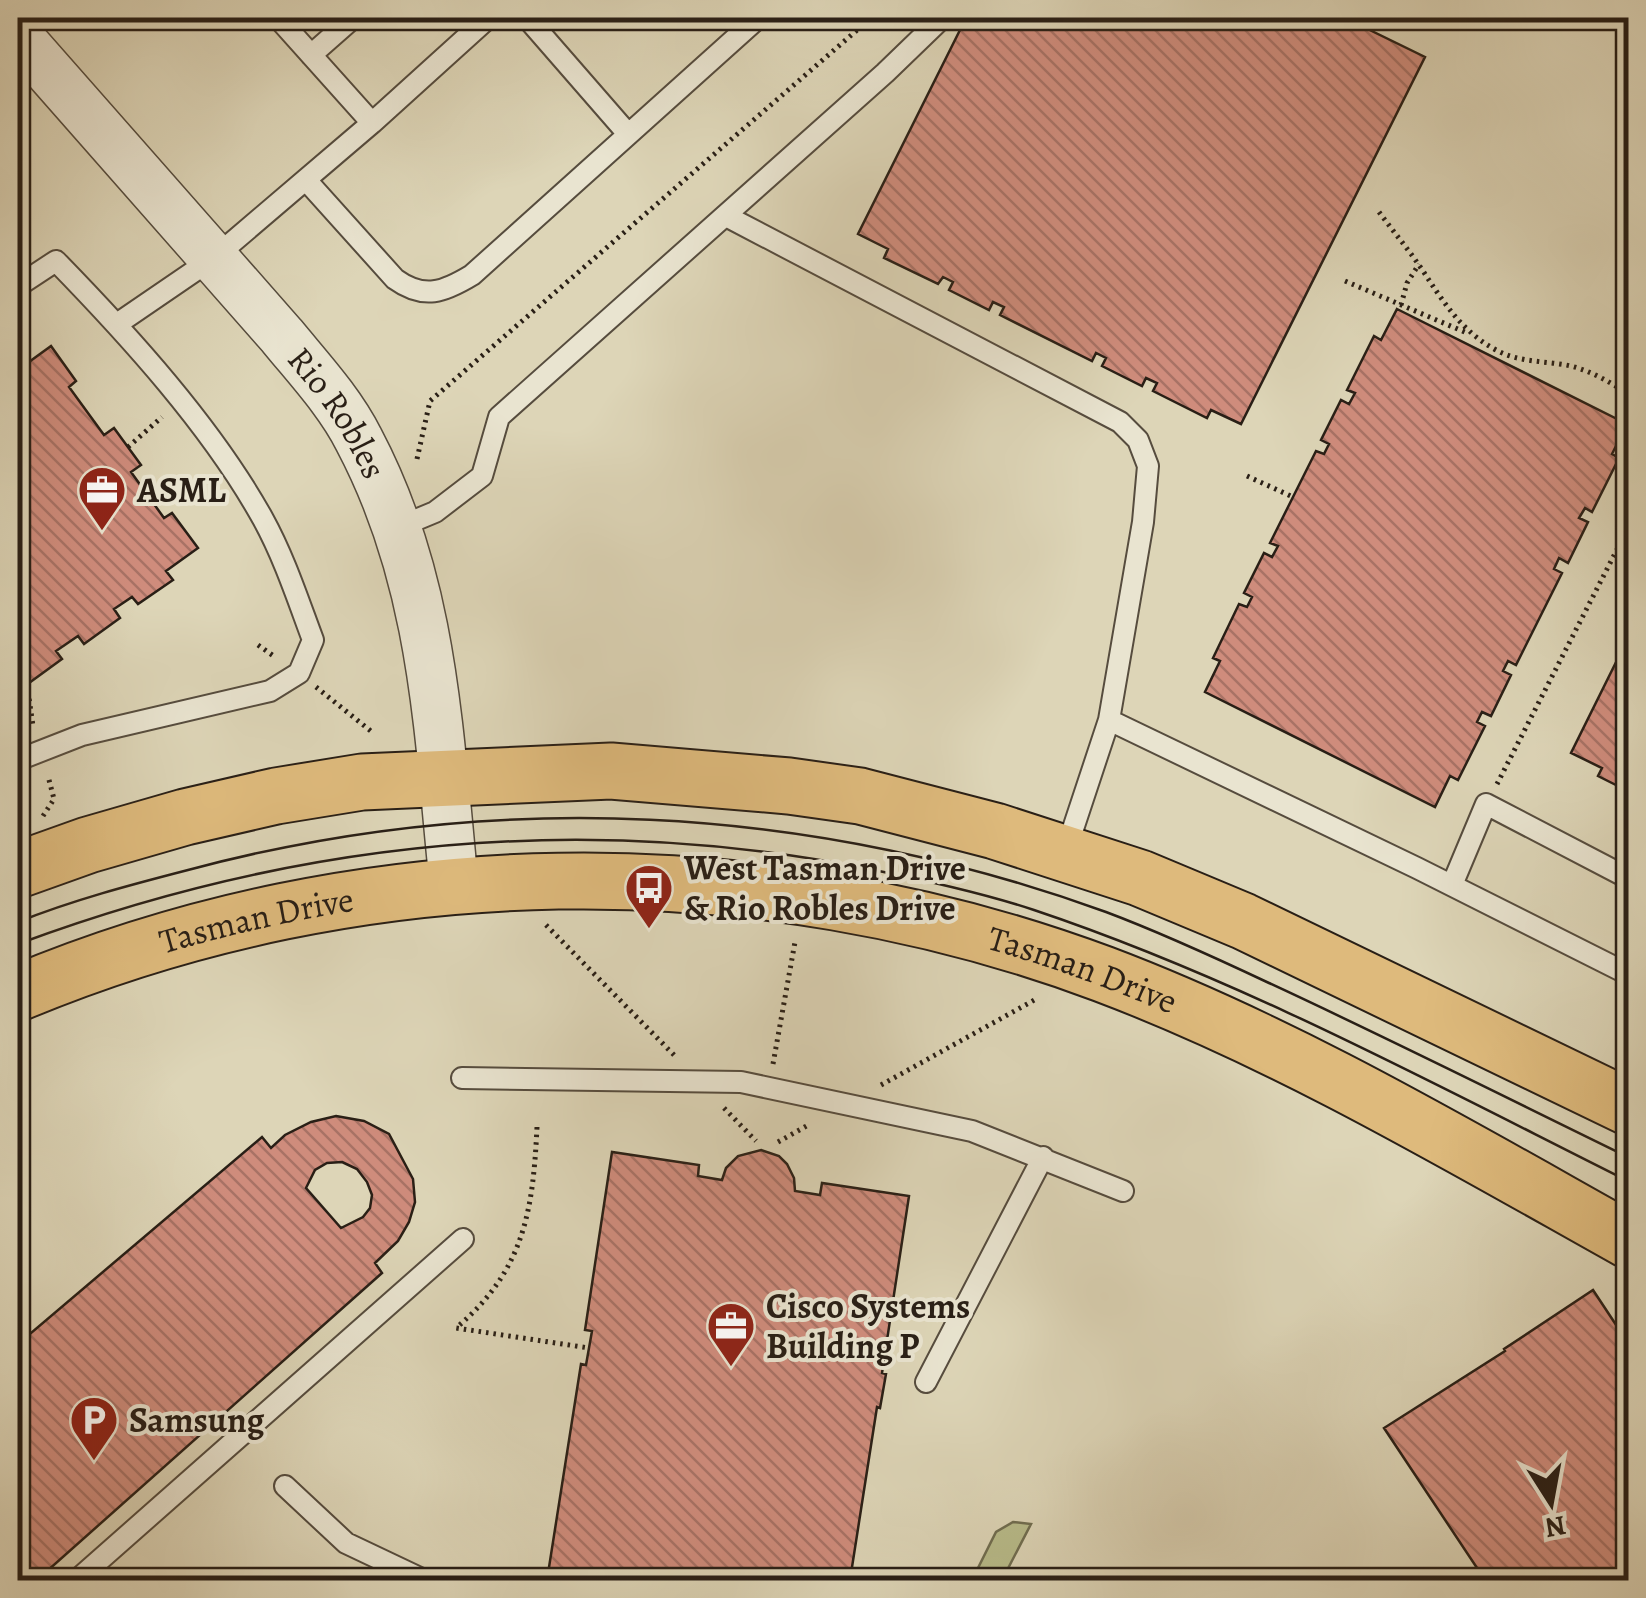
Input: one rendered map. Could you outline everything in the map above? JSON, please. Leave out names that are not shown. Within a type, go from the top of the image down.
[{"type":"main road","points":[[27,848],[144,829],[276,796],[362,782],[611,771],[860,796],[1066,852],[1140,878],[1242,921],[1628,1107]]},
{"type":"main road","name":"Tasman Drive","points":[[18,993],[126,953],[207,929],[310,907],[454,885],[614,879],[798,897],[902,915],[1004,942],[1104,975],[1308,1067],[1628,1240]]},
{"type":"street","name":"Rio Robles","points":[[18,36],[216,257],[323,386],[358,437],[399,527],[421,614],[454,885]]},
{"type":"lane","points":[[278,18],[372,123]]},
{"type":"lane","points":[[311,55],[354,18]]},
{"type":"lane","points":[[117,324],[216,257],[488,18]]},
{"type":"lane","points":[[526,18],[628,134]]},
{"type":"lane","points":[[306,180],[395,279],[409,289],[449,289],[472,275],[758,18]]},
{"type":"lane","points":[[399,527],[435,512],[482,476],[500,417],[942,18]]},
{"type":"lane","points":[[726,216],[1104,413],[1138,440],[1148,466],[1143,522],[1110,720],[1066,852]]},
{"type":"lane","points":[[18,286],[56,261],[117,324],[223,456],[264,520],[313,640],[299,672],[270,692],[82,735],[18,760]]},
{"type":"lane","points":[[1110,720],[1628,974]]},
{"type":"lane","points":[[1452,885],[1486,804],[1628,878]]},
{"type":"lane","points":[[462,1078],[740,1082],[972,1132],[1122,1191]]},
{"type":"lane","points":[[926,1382],[1043,1158]]},
{"type":"lane","points":[[77,1580],[462,1239]]},
{"type":"lane","points":[[285,1486],[346,1543],[424,1580]]},
{"type":"path","points":[[417,459],[430,401],[871,18]]},
{"type":"path","points":[[1378,212],[1419,264],[1452,316],[1474,336]]},
{"type":"path","points":[[1401,306],[1407,283],[1419,264]]},
{"type":"path","points":[[1345,282],[1474,336],[1500,352],[1524,360],[1571,366],[1628,394]]},
{"type":"path","points":[[128,446],[179,402]]},
{"type":"path","points":[[1246,476],[1293,497]]},
{"type":"path","points":[[1486,804],[1628,528]]},
{"type":"path","points":[[28,684],[34,735]]},
{"type":"path","points":[[27,848],[54,798],[47,774]]},
{"type":"path","points":[[542,914],[544,922],[756,1141]]},
{"type":"path","points":[[769,1087],[798,929]]},
{"type":"path","points":[[778,1142],[1053,989]]},
{"type":"path","points":[[536,1127],[534,1186],[520,1244],[484,1305],[456,1328],[589,1348]]},
{"type":"green space","points":[[1013,1522],[1031,1524],[1002,1580],[972,1580],[996,1532]]},
{"type":"building","points":[[966,18],[999,18],[1022,29],[1028,18],[1345,18],[1425,57],[1241,424],[1211,410],[1207,418],[1153,391],[1157,383],[1146,378],[1142,386],[1102,366],[1106,358],[1096,353],[1092,361],[1000,315],[1004,307],[993,302],[989,310],[949,290],[953,282],[943,277],[938,284],[884,258],[888,249],[858,234]]},
{"type":"building","points":[[1397,309],[1627,424],[1612,454],[1619,458],[1592,512],[1585,508],[1579,518],[1588,522],[1568,563],[1559,558],[1554,569],[1562,573],[1516,665],[1508,661],[1503,671],[1511,675],[1491,716],[1482,712],[1477,722],[1485,726],[1458,780],[1450,776],[1435,807],[1205,692],[1220,661],[1213,658],[1239,604],[1247,607],[1252,597],[1244,593],[1264,553],[1272,557],[1278,546],[1270,543],[1316,451],[1324,454],[1329,444],[1321,440],[1341,400],[1349,404],[1355,393],[1347,390],[1374,336],[1381,340]]},
{"type":"building","name":"ASML","points":[[51,346],[76,381],[69,387],[104,435],[114,428],[141,465],[131,472],[164,518],[172,513],[198,548],[166,571],[173,580],[138,604],[132,597],[114,609],[120,618],[84,644],[78,636],[56,651],[62,659],[18,691],[18,370]]},
{"type":"building","points":[[1628,638],[1628,791],[1598,776],[1602,768],[1571,753]]},
{"type":"building","name":"Samsung","points":[[336,1116],[364,1121],[389,1134],[413,1179],[415,1202],[409,1222],[398,1241],[375,1263],[382,1273],[37,1580],[18,1580],[18,1344],[262,1137],[271,1148],[285,1135],[311,1122]],"holes":[[[342,1162],[357,1169],[372,1195],[370,1208],[363,1217],[341,1228],[306,1188],[315,1170],[327,1163]]]},
{"type":"building","name":"Cisco Systems Building P","points":[[761,1150],[779,1156],[787,1164],[795,1191],[820,1195],[822,1183],[909,1196],[882,1373],[886,1374],[880,1408],[877,1407],[850,1580],[547,1580],[581,1364],[586,1365],[592,1331],[585,1330],[612,1152],[699,1165],[698,1176],[722,1180],[726,1168],[738,1156]]},
{"type":"building","points":[[1593,1290],[1628,1343],[1628,1580],[1485,1580],[1384,1428]]},
{"type":"tram line","points":[[18,922],[188,870],[303,844],[419,827],[534,819],[650,820],[765,830],[880,848],[994,876],[1106,912],[1314,1004],[1628,1157]]},
{"type":"tram line","points":[[18,944],[122,909],[227,881],[332,860],[438,846],[545,840],[652,842],[760,851],[952,887],[1111,937],[1336,1035],[1628,1181]]},
{"type":"place","name":"ASML","points":[[102,532]]},
{"type":"place","name":"West Tasman Drive & Rio Robles Drive","points":[[649,930]]},
{"type":"place","name":"Cisco Systems Building P","points":[[731,1368]]},
{"type":"place","name":"Samsung","points":[[94,1462]]}]
